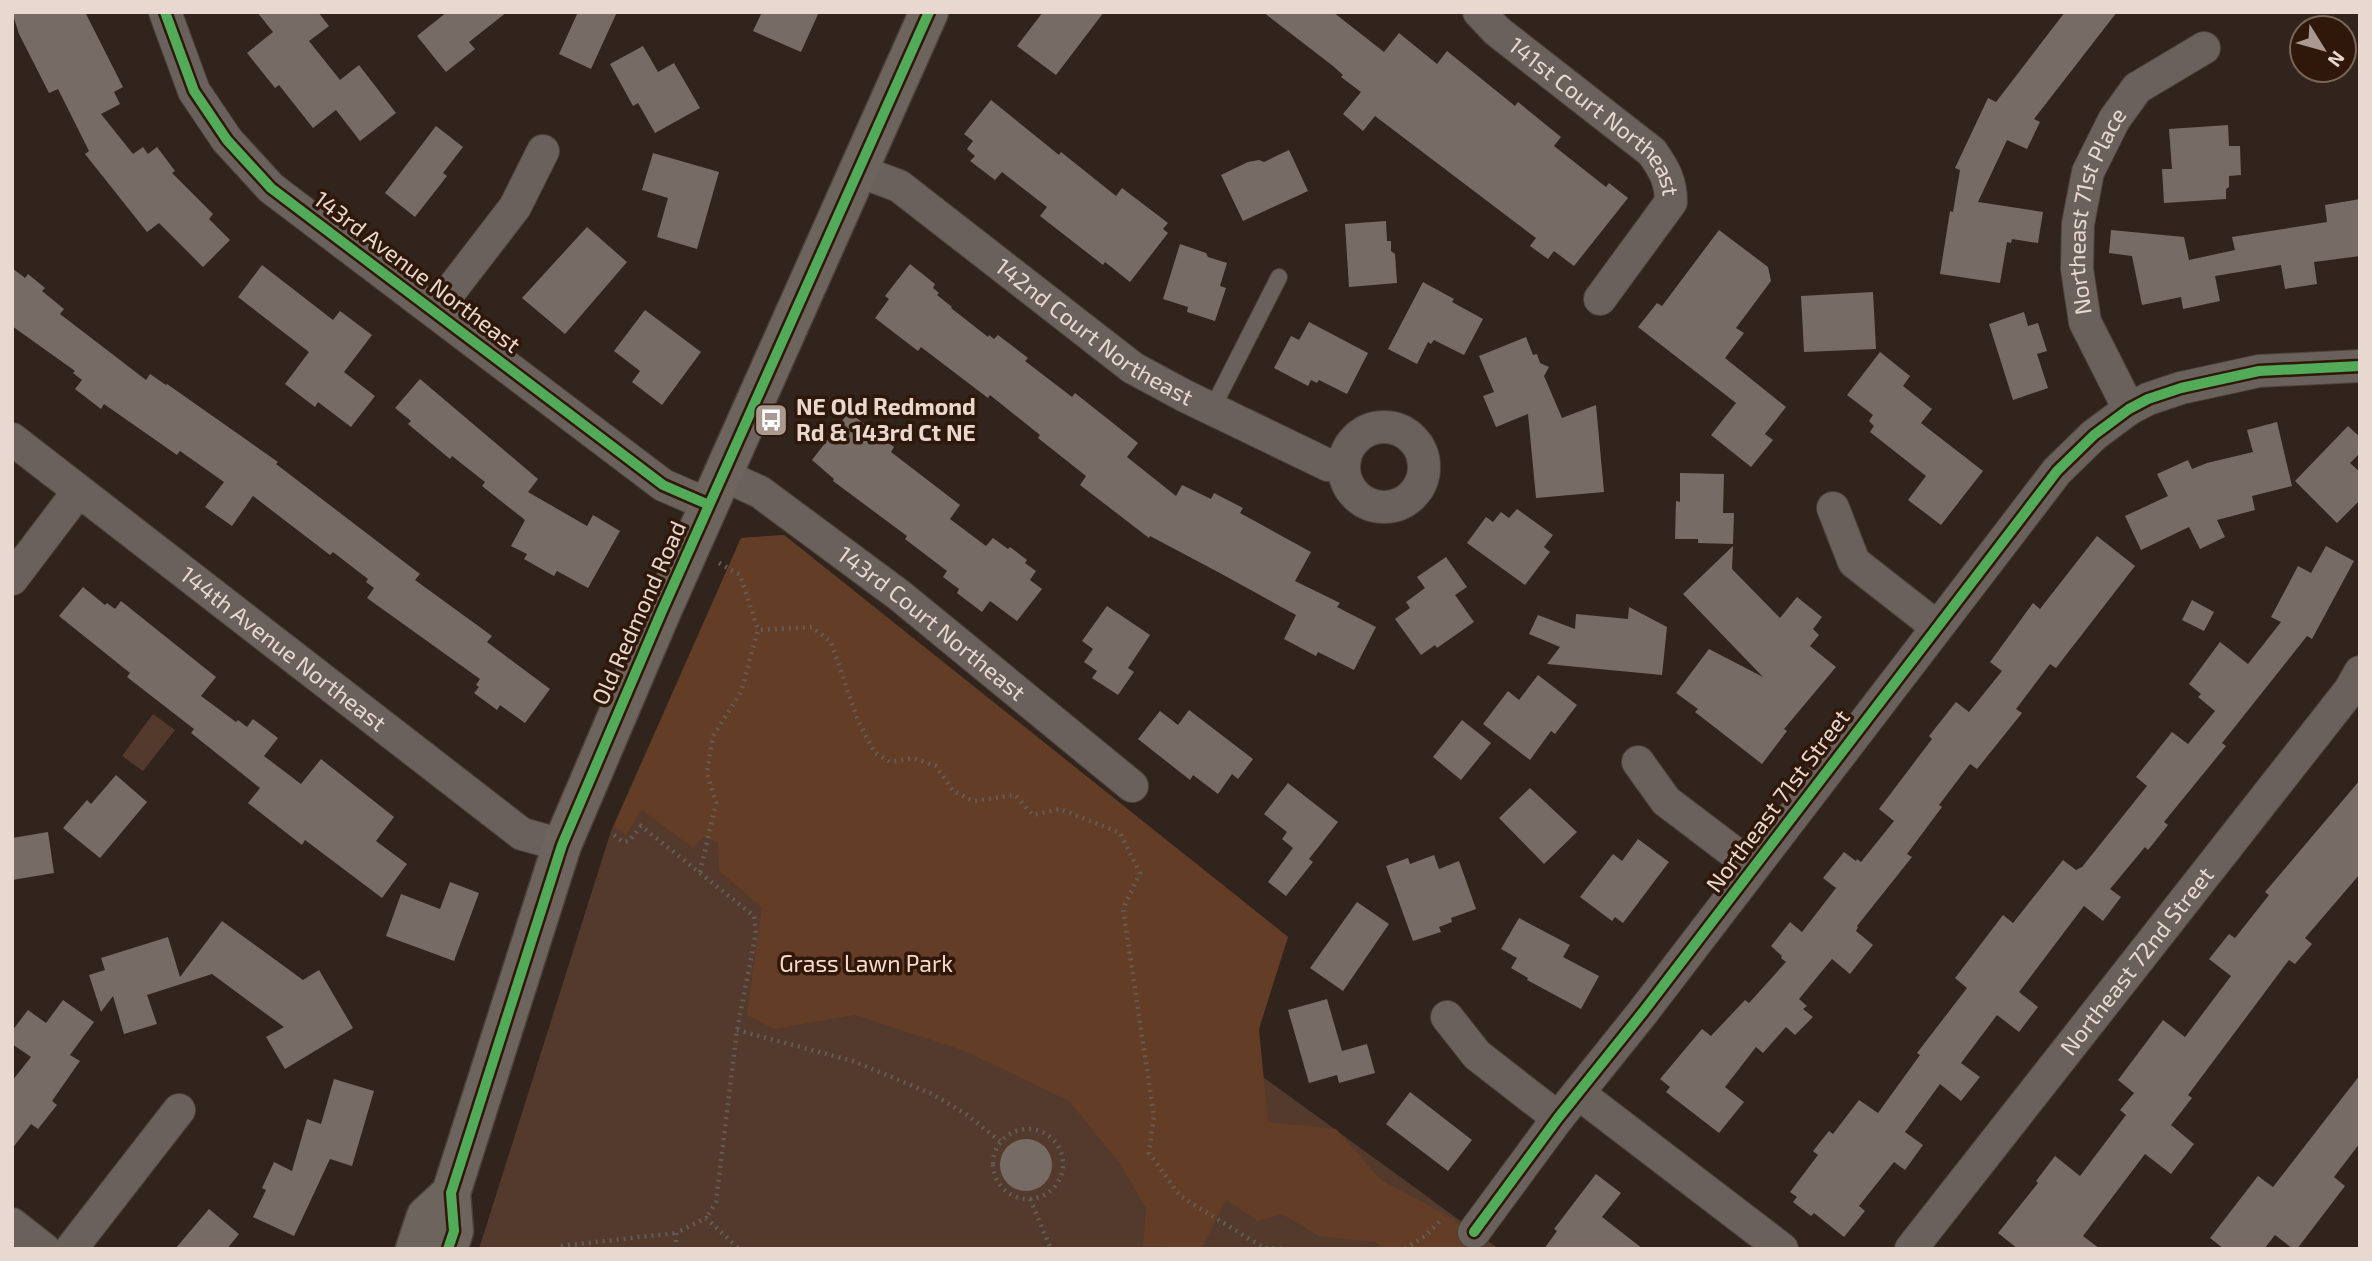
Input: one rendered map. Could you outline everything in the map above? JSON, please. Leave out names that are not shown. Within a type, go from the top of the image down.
[{"type":"main road","name":"Old Redmond Road","points":[[448,1249],[454,1231],[451,1193],[562,845],[716,490],[929,12]]},
{"type":"main road","points":[[415,1249],[425,1216],[451,1193]]},
{"type":"street","name":"143rd Avenue Northeast","points":[[165,12],[194,91],[227,141],[271,188],[663,485],[716,490]]},
{"type":"street","name":"141st Court Northeast","points":[[1479,12],[1497,31],[1653,152],[1667,174],[1671,187],[1671,202],[1600,299]]},
{"type":"street","name":"Northeast 71st Place","points":[[2129,409],[2085,322],[2077,269],[2078,224],[2088,172],[2114,120],[2137,88],[2204,48]]},
{"type":"street","points":[[435,311],[515,207],[543,151]]},
{"type":"street","name":"142nd Court Northeast","points":[[859,171],[899,186],[1133,368],[1328,465],[1344,466]]},
{"type":"street","name":"Northeast 71st Street","points":[[1474,1232],[1558,1118],[1643,1012],[2057,471],[2094,435],[2129,409],[2148,399],[2181,388],[2259,371],[2360,366]]},
{"type":"street","name":"144th Avenue Northeast","points":[[12,439],[521,833],[562,845]]},
{"type":"street","name":"143rd Court Northeast","points":[[716,490],[760,492],[899,595],[1132,786]]},
{"type":"street","points":[[12,579],[78,492]]},
{"type":"street","points":[[1833,508],[1854,562],[1937,627]]},
{"type":"street","name":"Northeast 72nd Street","points":[[1910,1249],[2350,690],[2360,672]]},
{"type":"street","points":[[1638,762],[1666,801],[1753,867]]},
{"type":"street","points":[[1447,1017],[1477,1055],[1558,1118]]},
{"type":"street","points":[[1578,1093],[1782,1249]]},
{"type":"street","points":[[71,1249],[179,1110]]},
{"type":"street","points":[[12,1224],[44,1249]]},
{"type":"lane","points":[[1212,409],[1279,277]]},
{"type":"path","points":[[700,872],[716,803],[707,773],[713,736],[741,692],[758,631],[740,575],[719,563]]},
{"type":"path","points":[[758,631],[812,627],[831,642],[857,718],[874,752],[890,762],[913,758],[936,766],[953,791],[973,801],[1015,795],[1033,815],[1060,809],[1121,833],[1140,873],[1123,909],[1154,1116],[1149,1153],[1180,1196],[1264,1248],[1288,1249]]},
{"type":"path","points":[[561,1246],[676,1233],[706,1218],[716,1202],[737,1030],[756,933],[754,916],[641,826],[629,841],[623,842],[614,835]]},
{"type":"path","points":[[737,1030],[853,1061],[921,1090],[966,1114],[1000,1142]]},
{"type":"path","points":[[1031,1128],[1052,1138],[1063,1158],[1063,1170],[1052,1190],[1041,1197],[1030,1199],[1018,1198],[1008,1193],[994,1174],[995,1152],[1000,1142],[1009,1133],[1031,1128]]},
{"type":"path","points":[[1030,1199],[1051,1249]]},
{"type":"path","points":[[706,1218],[739,1249]]},
{"type":"path","points":[[1405,1249],[1425,1236],[1443,1218]]},
{"type":"path","points":[[676,1233],[676,1249]]},
{"type":"green space","name":"Grass Lawn Park","points":[[784,535],[1288,937],[1211,1039],[1499,1249],[479,1249],[611,831],[741,538]]},
{"type":"green space","points":[[784,535],[1288,937],[1259,1029],[1268,1122],[1336,1129],[1381,1180],[1454,1219],[1484,1249],[1382,1249],[1376,1242],[1319,1236],[1282,1214],[1258,1221],[1226,1200],[1202,1248],[1143,1246],[1146,1208],[1121,1165],[1069,1101],[965,1051],[855,1015],[774,1029],[747,1015],[762,908],[719,870],[718,842],[703,837],[693,848],[642,810],[626,835],[614,826],[741,538]]},
{"type":"green space","points":[[153,714],[175,730],[143,771],[122,756]]},
{"type":"building","points":[[12,12],[85,12],[123,87],[114,92],[120,104],[101,114],[133,154],[143,147],[148,154],[157,147],[175,171],[172,173],[213,214],[209,219],[230,240],[203,267],[159,223],[147,232],[85,154],[89,151],[58,89],[49,93],[19,34]]},
{"type":"building","points":[[257,12],[318,12],[329,26],[309,41],[340,80],[359,65],[396,113],[360,141],[336,110],[313,128],[279,85],[275,88],[247,53],[273,32]]},
{"type":"building","points":[[447,12],[507,12],[469,42],[475,49],[446,72],[417,36]]},
{"type":"building","points":[[578,12],[617,12],[591,69],[559,54]]},
{"type":"building","points":[[762,12],[819,12],[801,52],[753,31]]},
{"type":"building","points":[[1043,12],[1104,12],[1056,75],[1017,46]]},
{"type":"building","points":[[1263,12],[1333,12],[1384,52],[1399,33],[1437,64],[1447,51],[1515,106],[1518,102],[1561,137],[1554,146],[1606,187],[1609,183],[1628,198],[1574,266],[1554,251],[1548,259],[1530,246],[1536,238],[1375,116],[1363,131],[1343,114],[1361,92],[1341,77],[1343,75],[1333,66]]},
{"type":"building","points":[[2065,12],[2117,12],[2034,119],[2040,122],[2027,149],[2007,140],[1978,202],[2043,212],[2038,243],[2012,239],[2011,243],[2007,242],[2000,283],[1940,274],[1960,170],[1955,168],[1988,98],[1996,102]]},
{"type":"building","points":[[643,46],[658,72],[674,63],[700,108],[655,133],[638,103],[633,106],[610,64]]},
{"type":"building","points":[[991,100],[1059,155],[1061,152],[1116,196],[1122,188],[1168,223],[1163,229],[1168,233],[1130,282],[1105,262],[1103,265],[1040,216],[1047,207],[1002,172],[995,180],[970,161],[975,156],[967,149],[973,141],[964,134]]},
{"type":"building","points":[[2228,125],[2229,146],[2240,146],[2241,175],[2229,176],[2226,199],[2164,203],[2162,169],[2172,169],[2169,129]]},
{"type":"building","points":[[436,126],[463,147],[443,173],[447,176],[415,217],[385,193]]},
{"type":"building","points":[[1289,150],[1308,191],[1243,221],[1221,175],[1248,162],[1264,162]]},
{"type":"building","points":[[653,153],[719,172],[697,249],[657,237],[668,198],[642,190]]},
{"type":"building","points":[[2360,199],[2360,256],[2314,262],[2317,284],[2285,289],[2281,265],[2215,276],[2220,301],[2183,309],[2181,297],[2142,305],[2132,256],[2109,253],[2111,230],[2184,237],[2189,260],[2235,250],[2232,237],[2327,222],[2325,205]]},
{"type":"building","points":[[1386,221],[1387,241],[1391,241],[1391,251],[1395,254],[1397,283],[1349,287],[1345,224]]},
{"type":"building","points":[[587,227],[627,262],[565,334],[522,298]]},
{"type":"building","points":[[1719,230],[1768,267],[1771,281],[1736,328],[1744,333],[1725,358],[1786,407],[1765,434],[1773,440],[1751,467],[1711,435],[1736,403],[1638,327],[1657,303],[1662,306]]},
{"type":"building","points":[[1180,244],[1227,263],[1220,286],[1226,288],[1215,321],[1187,312],[1188,307],[1163,299]]},
{"type":"building","points":[[910,264],[935,284],[933,288],[939,293],[937,295],[951,308],[988,337],[989,335],[994,339],[998,335],[1028,358],[1025,361],[1072,397],[1075,393],[1138,443],[1127,457],[1176,496],[1182,485],[1211,499],[1214,493],[1243,508],[1240,513],[1311,552],[1295,581],[1340,603],[1337,607],[1376,627],[1354,670],[1318,652],[1316,656],[1284,639],[1296,615],[1150,536],[1149,538],[1080,485],[1086,476],[1038,438],[1040,435],[990,395],[988,398],[921,347],[918,351],[875,318],[889,299],[885,296]]},
{"type":"building","points":[[262,265],[333,320],[340,311],[372,335],[344,372],[375,396],[351,427],[318,402],[315,407],[285,384],[309,352],[238,297]]},
{"type":"building","points":[[12,268],[25,278],[28,274],[45,288],[42,291],[64,309],[60,314],[146,380],[150,374],[167,384],[278,462],[276,464],[420,574],[415,580],[492,636],[487,642],[550,689],[525,723],[500,705],[497,710],[474,693],[479,687],[476,685],[480,679],[367,598],[374,588],[366,582],[368,579],[333,552],[330,555],[253,496],[232,526],[205,507],[224,482],[180,451],[177,455],[104,404],[101,409],[75,389],[82,380],[73,373],[75,371],[12,326]]},
{"type":"building","points":[[1423,282],[1483,319],[1464,355],[1434,340],[1431,344],[1428,342],[1417,364],[1388,349]]},
{"type":"building","points":[[1873,292],[1876,349],[1804,352],[1801,296]]},
{"type":"building","points":[[645,310],[701,352],[662,405],[632,382],[640,371],[614,351]]},
{"type":"building","points":[[2024,312],[2028,326],[2038,323],[2047,351],[2037,354],[2048,388],[2013,400],[1989,324]]},
{"type":"building","points":[[1309,322],[1368,353],[1347,394],[1319,380],[1317,383],[1311,380],[1308,386],[1274,368],[1291,336],[1299,340]]},
{"type":"building","points":[[1526,337],[1533,355],[1537,354],[1540,363],[1549,367],[1544,376],[1562,418],[1596,405],[1604,492],[1536,498],[1528,414],[1496,427],[1483,396],[1494,392],[1479,356]]},
{"type":"building","points":[[1880,352],[1910,376],[1903,386],[1932,409],[1921,423],[1983,471],[1941,525],[1908,500],[1926,476],[1870,432],[1874,426],[1869,421],[1873,415],[1847,395]]},
{"type":"building","points":[[420,379],[538,479],[528,492],[587,526],[593,515],[620,531],[588,588],[557,571],[554,576],[524,559],[527,554],[511,546],[525,520],[482,486],[485,482],[452,456],[450,459],[408,424],[411,421],[395,408]]},
{"type":"building","points":[[849,412],[894,447],[891,452],[960,505],[950,519],[986,546],[993,538],[1008,549],[1010,547],[1036,571],[1030,580],[1042,589],[1017,621],[990,601],[982,612],[957,593],[959,589],[943,577],[947,571],[905,539],[907,536],[833,481],[834,479],[812,460]]},
{"type":"building","points":[[2277,422],[2292,486],[2252,496],[2255,510],[2217,520],[2225,537],[2200,549],[2189,527],[2141,550],[2125,516],[2168,496],[2157,474],[2188,460],[2192,469],[2253,452],[2247,430]]},
{"type":"building","points":[[2348,426],[2360,437],[2360,453],[2350,463],[2360,472],[2360,500],[2337,523],[2295,481]]},
{"type":"building","points":[[1680,473],[1724,474],[1723,513],[1734,513],[1733,544],[1675,539],[1676,501],[1680,502]]},
{"type":"building","points":[[1517,509],[1553,535],[1544,547],[1550,552],[1525,585],[1467,543],[1486,517],[1493,522],[1501,512],[1509,518]]},
{"type":"building","points":[[2097,536],[2135,566],[2056,668],[2050,664],[2016,709],[2022,713],[1977,769],[1970,764],[1939,805],[1942,807],[1907,854],[1912,857],[1857,926],[1856,931],[1873,945],[1850,974],[1832,959],[1799,999],[1807,1006],[1803,1009],[1813,1017],[1795,1035],[1786,1027],[1763,1053],[1756,1047],[1725,1087],[1744,1102],[1719,1133],[1666,1092],[1670,1087],[1660,1079],[1702,1029],[1711,1036],[1745,1000],[1749,1003],[1786,962],[1771,946],[1790,922],[1802,932],[1836,888],[1823,878],[1844,852],[1861,862],[1894,821],[1879,809],[1932,739],[1929,736],[1956,702],[1969,712],[2002,671],[1990,662],[2033,603],[2040,609]]},
{"type":"building","points":[[1733,546],[1732,569],[1780,618],[1797,597],[1822,617],[1813,629],[1819,635],[1810,646],[1836,667],[1784,729],[1787,731],[1762,764],[1695,712],[1698,709],[1676,693],[1709,649],[1763,677],[1683,594]]},
{"type":"building","points":[[2326,546],[2354,561],[2312,639],[2307,636],[2222,743],[2226,746],[2164,822],[2168,825],[2148,850],[2145,847],[2110,889],[2121,897],[2103,921],[2084,906],[2019,992],[2038,1007],[2019,1032],[1997,1015],[1961,1063],[1980,1077],[1961,1101],[1940,1084],[1905,1132],[1923,1145],[1905,1170],[1894,1162],[1859,1206],[1865,1211],[1844,1237],[1814,1213],[1811,1216],[1793,1202],[1797,1197],[1790,1192],[1818,1155],[1813,1151],[1829,1131],[1833,1134],[1859,1100],[1878,1113],[1920,1055],[1917,1053],[1967,988],[1955,978],[2003,915],[2013,923],[2063,860],[2076,870],[2082,867],[2147,786],[2136,777],[2172,732],[2188,744],[2215,711],[2198,697],[2201,694],[2189,684],[2220,642],[2248,664],[2281,622],[2271,617],[2298,566],[2311,573]]},
{"type":"building","points":[[1446,557],[1467,587],[1455,595],[1474,622],[1437,648],[1435,645],[1421,655],[1395,619],[1410,608],[1406,602],[1425,588],[1417,577]]},
{"type":"building","points":[[83,587],[105,605],[107,603],[115,609],[121,601],[216,677],[201,696],[236,722],[238,720],[247,727],[253,719],[278,738],[264,756],[301,784],[321,759],[394,817],[376,841],[407,864],[382,898],[305,840],[302,845],[248,803],[260,788],[191,733],[194,729],[127,677],[130,673],[59,616]]},
{"type":"building","points":[[2192,600],[2214,612],[2204,631],[2182,620]]},
{"type":"building","points":[[1107,606],[1150,635],[1128,668],[1134,672],[1118,695],[1092,678],[1097,671],[1084,662],[1093,649],[1082,641]]},
{"type":"building","points":[[1629,607],[1667,627],[1662,675],[1547,664],[1560,647],[1529,634],[1538,615],[1575,629],[1576,614],[1628,619]]},
{"type":"building","points":[[1538,675],[1577,705],[1555,734],[1551,731],[1530,760],[1483,724],[1508,691],[1519,700]]},
{"type":"building","points":[[1189,710],[1253,759],[1238,779],[1232,774],[1218,794],[1193,775],[1190,780],[1138,739],[1160,711],[1178,725]]},
{"type":"building","points":[[1462,720],[1491,743],[1461,780],[1433,757]]},
{"type":"building","points":[[116,775],[147,802],[100,858],[63,828],[87,800],[91,804]]},
{"type":"building","points":[[2360,780],[2360,874],[2305,938],[2312,944],[2295,964],[2289,960],[2188,1095],[2192,1098],[2171,1125],[2194,1144],[2171,1174],[2145,1154],[2083,1236],[2100,1249],[2018,1249],[1998,1233],[2038,1183],[2036,1181],[2055,1156],[2080,1176],[2126,1115],[2120,1110],[2134,1093],[2118,1080],[2163,1020],[2185,1037],[2231,976],[2209,959],[2229,934],[2235,938],[2269,895],[2265,892]]},
{"type":"building","points":[[1288,783],[1338,822],[1309,859],[1313,862],[1286,896],[1268,882],[1293,848],[1282,839],[1287,832],[1264,814]]},
{"type":"building","points":[[1530,788],[1577,832],[1544,864],[1499,818]]},
{"type":"building","points":[[48,832],[54,873],[12,880],[12,838]]},
{"type":"building","points":[[1638,839],[1669,862],[1623,923],[1615,917],[1612,921],[1580,897],[1613,854],[1622,861]]},
{"type":"building","points":[[1434,855],[1439,869],[1459,861],[1476,909],[1451,918],[1452,922],[1439,927],[1441,932],[1413,941],[1386,866],[1408,858],[1410,864]]},
{"type":"building","points":[[450,882],[479,893],[454,961],[386,936],[401,894],[440,909]]},
{"type":"building","points":[[1357,902],[1389,924],[1343,991],[1310,968]]},
{"type":"building","points":[[1519,918],[1570,945],[1563,957],[1599,976],[1581,1009],[1527,980],[1528,978],[1511,968],[1517,958],[1501,949]]},
{"type":"building","points":[[222,921],[303,980],[319,970],[353,1028],[285,1069],[266,1037],[284,1027],[212,974],[147,995],[157,1024],[124,1034],[113,996],[101,1012],[89,975],[105,970],[101,958],[168,937],[180,977]]},
{"type":"building","points":[[1327,999],[1342,1051],[1367,1044],[1375,1073],[1339,1083],[1337,1075],[1309,1083],[1288,1010]]},
{"type":"building","points":[[63,1000],[94,1022],[70,1055],[80,1061],[52,1101],[57,1105],[38,1129],[31,1124],[12,1149],[12,1081],[31,1057],[12,1044],[12,1031],[28,1010],[46,1023]]},
{"type":"building","points":[[2360,1075],[2360,1143],[2334,1177],[2345,1186],[2297,1249],[2293,1249],[2275,1235],[2264,1249],[2224,1249],[2210,1238],[2258,1176],[2273,1187]]},
{"type":"building","points":[[334,1079],[374,1091],[352,1166],[330,1159],[294,1236],[253,1217],[266,1190],[262,1188],[274,1162],[292,1171],[307,1119],[321,1124]]},
{"type":"building","points":[[1410,1092],[1472,1140],[1448,1171],[1386,1124]]},
{"type":"building","points":[[1026,1139],[1045,1146],[1052,1165],[1045,1184],[1026,1191],[1007,1184],[1000,1165],[1007,1146]]},
{"type":"building","points":[[1596,1174],[1621,1193],[1602,1217],[1643,1249],[1544,1249],[1557,1231],[1554,1229]]},
{"type":"building","points":[[209,1209],[239,1234],[227,1249],[175,1249]]},
{"type":"cycle path","points":[[165,12],[194,91],[227,140],[271,188],[663,485],[709,505]]},
{"type":"cycle path","points":[[448,1249],[454,1231],[451,1193],[562,845],[661,613],[929,12]]},
{"type":"cycle path","points":[[1474,1232],[1558,1118],[1643,1012],[2057,471],[2094,435],[2129,409],[2148,399],[2181,388],[2259,371],[2360,366]]},
{"type":"place","name":"NE Old Redmond Rd & 143rd Ct NE","points":[[771,420]]}]
